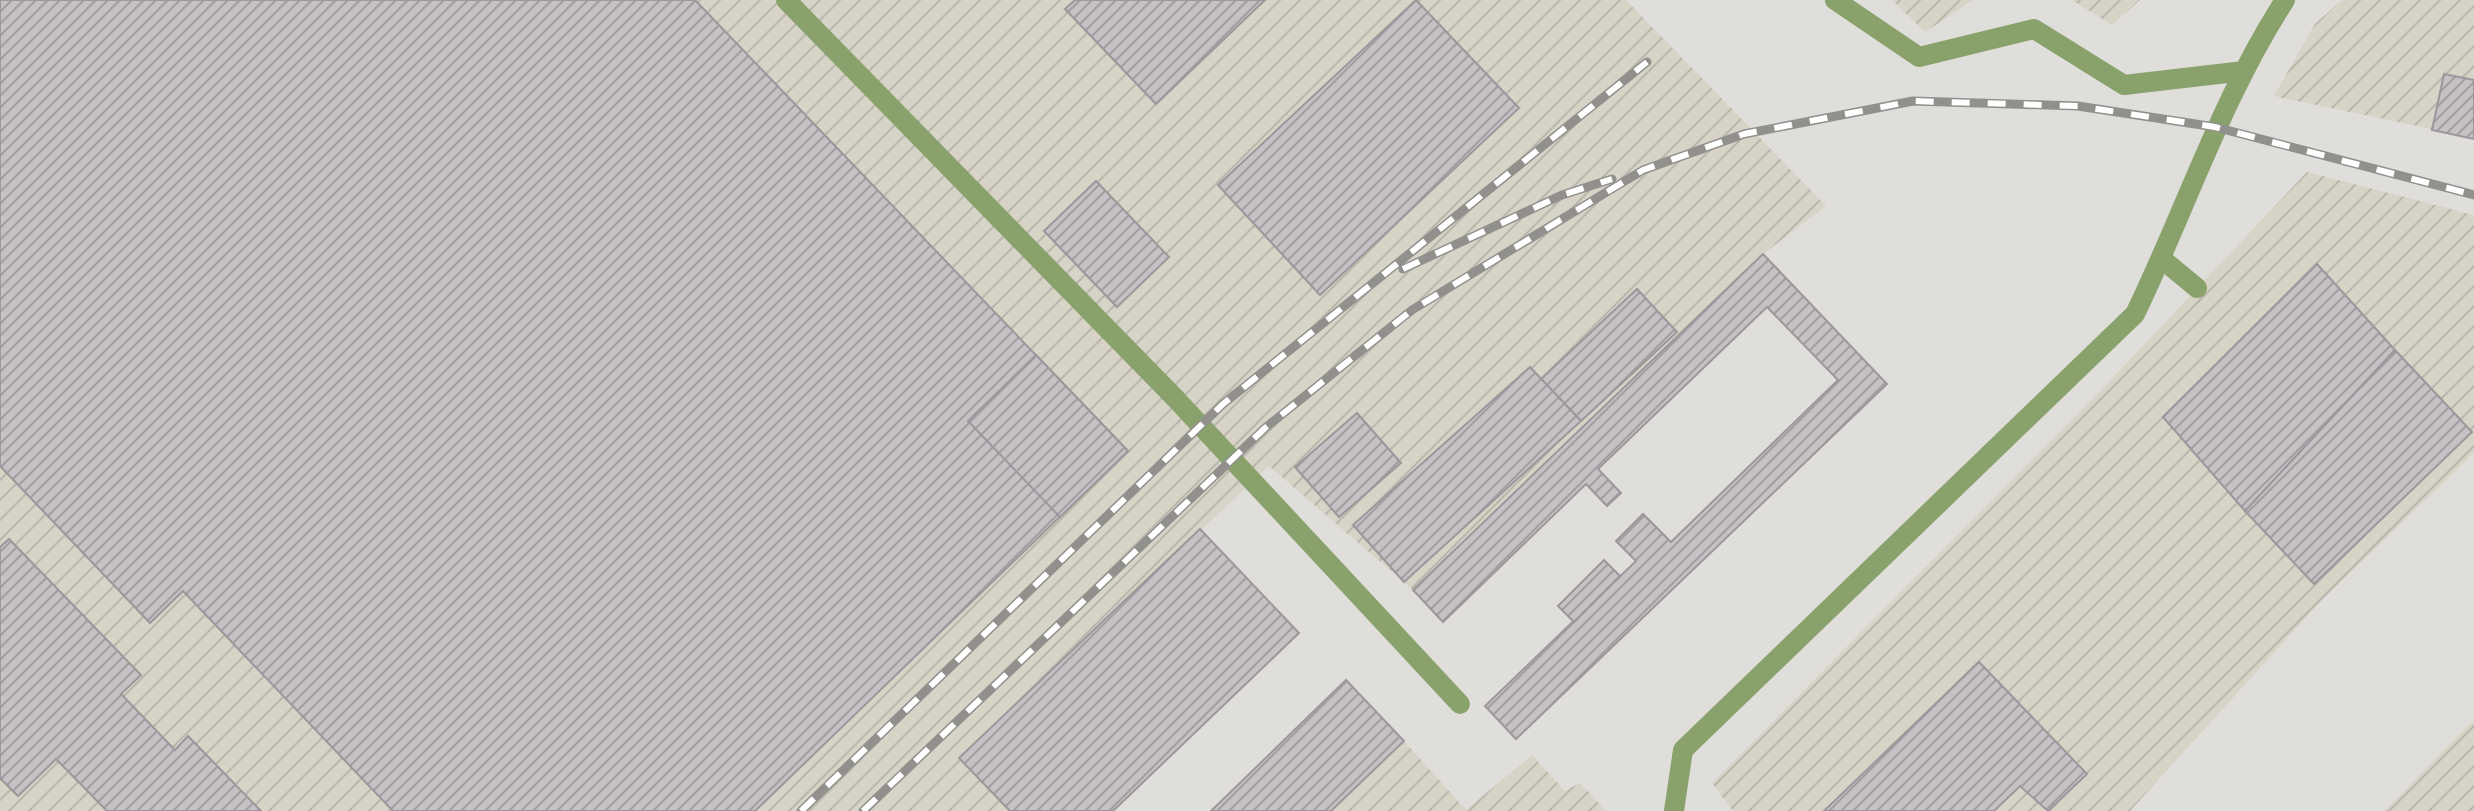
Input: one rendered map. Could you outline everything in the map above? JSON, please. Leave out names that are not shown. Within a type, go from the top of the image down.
[{"type":"lane","points":[[786,0],[1176,399],[1460,704]]},
{"type":"lane","points":[[1835,0],[1919,57],[2034,29],[2124,85],[2244,71]]},
{"type":"lane","points":[[1674,811],[1683,750],[2135,314],[2162,259],[2215,127],[2285,0]]},
{"type":"lane","points":[[2162,259],[2197,288]]},
{"type":"shaded area","points":[[0,0],[1626,0],[1826,206],[1763,254],[1413,590],[1269,466],[960,758],[1010,811],[0,811]]},
{"type":"shaded area","points":[[1892,0],[1973,0],[1925,32]]},
{"type":"shaded area","points":[[2072,0],[2140,0],[2112,25]]},
{"type":"shaded area","points":[[2342,0],[2474,0],[2474,138],[2274,96],[2315,24]]},
{"type":"shaded area","points":[[2307,172],[2474,215],[2474,453],[2320,602],[2130,811],[1733,811],[1712,783],[2105,386]]},
{"type":"shaded area","points":[[2474,720],[2474,811],[2384,811]]},
{"type":"shaded area","points":[[1404,741],[1466,810],[1532,755],[1565,791],[1580,783],[1606,811],[1331,811]]},
{"type":"building","points":[[0,0],[695,0],[1128,451],[755,811],[393,811],[183,591],[150,623],[0,466]]},
{"type":"building","points":[[1075,0],[1265,0],[1156,104],[1065,9]]},
{"type":"building","points":[[1416,0],[1519,108],[1320,295],[1218,185]]},
{"type":"building","points":[[2444,74],[2474,80],[2474,139],[2432,130]]},
{"type":"building","points":[[1096,181],[1169,257],[1117,307],[1044,231]]},
{"type":"building","points":[[1763,254],[1887,384],[1516,739],[1485,706],[1636,561],[1616,541],[1643,514],[1671,542],[1838,380],[1767,307],[1598,469],[1621,493],[1607,506],[1586,484],[1443,622],[1413,590]]},
{"type":"building","points":[[2317,264],[2395,350],[2245,511],[2163,417]]},
{"type":"building","points":[[1637,289],[1677,332],[1581,421],[1541,379]]},
{"type":"building","points":[[2395,350],[2472,432],[2314,584],[2245,511]]},
{"type":"building","points":[[1036,355],[1128,451],[1060,517],[968,421]]},
{"type":"building","points":[[1530,367],[1581,421],[1404,582],[1353,525]]},
{"type":"building","points":[[1357,413],[1401,463],[1339,517],[1295,467]]},
{"type":"building","points":[[1200,529],[1299,633],[1113,811],[1010,811],[959,758]]},
{"type":"building","points":[[9,539],[141,675],[121,694],[175,750],[188,736],[261,811],[107,811],[56,759],[18,796],[0,778],[0,547]]},
{"type":"building","points":[[1604,560],[1620,576],[1574,622],[1558,606]]},
{"type":"building","points":[[1979,662],[2087,774],[2048,811],[2020,786],[1994,811],[1824,811]]},
{"type":"building","points":[[1346,680],[1404,741],[1331,811],[1211,811]]},
{"type":"railway","points":[[801,811],[1223,404],[1647,62]]},
{"type":"railway","points":[[863,811],[1265,428],[1412,310],[1643,170],[1744,134],[1913,101],[2078,106],[2215,127],[2474,195]]},
{"type":"railway","points":[[1403,269],[1562,195],[1612,179]]}]
